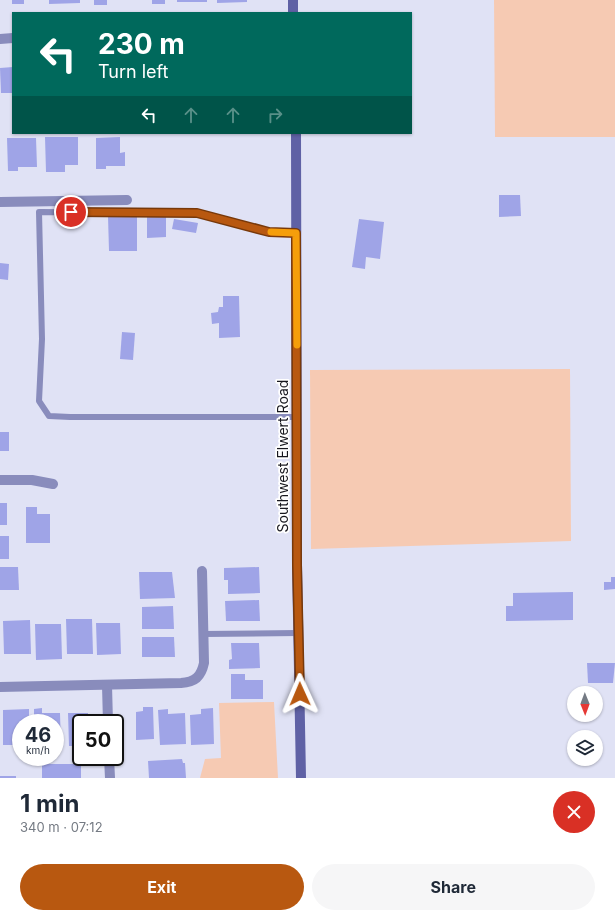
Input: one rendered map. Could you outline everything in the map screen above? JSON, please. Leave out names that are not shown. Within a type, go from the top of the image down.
[{"type":"main road","points":[[293,0],[293,12]]},
{"type":"main road","name":"Southwest Elwert Road","points":[[296,134],[298,633],[301,778]]},
{"type":"street","points":[[0,38],[12,38]]},
{"type":"street","points":[[0,202],[127,200]]},
{"type":"street","points":[[0,480],[32,480],[53,484]]},
{"type":"street","points":[[0,687],[188,683],[194,681],[201,673],[204,663],[202,571]]},
{"type":"street","points":[[107,685],[108,714]]},
{"type":"street","points":[[109,766],[110,778]]},
{"type":"lane","points":[[296,233],[269,232],[197,213],[39,212],[42,339],[39,401],[49,416],[298,417]]},
{"type":"lane","points":[[204,634],[298,633]]},
{"type":"shaded area","points":[[494,0],[615,0],[615,137],[495,137]]},
{"type":"shaded area","points":[[570,369],[571,541],[311,549],[310,370]]},
{"type":"shaded area","points":[[274,702],[278,778],[200,778],[205,759],[221,758],[219,703]]},
{"type":"building","points":[[12,0],[24,0],[24,4],[12,4]]},
{"type":"building","points":[[49,0],[80,0],[80,3],[49,4]]},
{"type":"building","points":[[94,0],[107,0],[107,5],[94,5]]},
{"type":"building","points":[[152,0],[165,0],[165,4],[152,4]]},
{"type":"building","points":[[177,0],[207,0],[207,2],[177,2]]},
{"type":"building","points":[[217,0],[247,0],[247,2],[217,3]]},
{"type":"building","points":[[12,67],[12,93],[1,93],[0,68]]},
{"type":"building","points":[[45,137],[78,137],[78,165],[65,165],[65,172],[46,172]]},
{"type":"building","points":[[120,137],[120,153],[125,152],[125,166],[106,166],[106,169],[96,169],[96,138]]},
{"type":"building","points":[[7,138],[36,138],[37,167],[18,167],[18,171],[8,171]]},
{"type":"building","points":[[499,195],[520,195],[521,216],[499,217]]},
{"type":"building","points":[[108,216],[137,216],[137,251],[109,251]]},
{"type":"building","points":[[147,216],[166,216],[166,237],[147,238]]},
{"type":"building","points":[[174,219],[198,223],[196,233],[172,229]]},
{"type":"building","points":[[359,219],[384,222],[380,259],[366,257],[365,269],[352,267]]},
{"type":"building","points":[[0,263],[9,264],[8,280],[0,279]]},
{"type":"building","points":[[223,296],[239,296],[240,337],[219,338],[219,323],[212,324],[211,313],[218,312],[219,307],[223,307]]},
{"type":"building","points":[[122,332],[135,333],[133,360],[120,359]]},
{"type":"building","points":[[0,432],[9,432],[9,451],[0,451]]},
{"type":"building","points":[[0,503],[7,503],[7,525],[0,525]]},
{"type":"building","points":[[26,507],[37,507],[37,514],[50,514],[50,543],[26,543]]},
{"type":"building","points":[[0,536],[9,536],[9,559],[0,559]]},
{"type":"building","points":[[0,567],[18,567],[19,590],[0,590]]},
{"type":"building","points":[[259,567],[260,593],[228,594],[228,580],[224,580],[224,568]]},
{"type":"building","points":[[139,572],[172,572],[175,598],[140,599]]},
{"type":"building","points":[[611,577],[615,577],[615,589],[604,590],[604,582],[611,582]]},
{"type":"building","points":[[573,592],[573,620],[506,621],[506,606],[513,606],[513,593]]},
{"type":"building","points":[[259,600],[260,621],[226,621],[225,601]]},
{"type":"building","points":[[173,606],[174,629],[142,629],[142,607]]},
{"type":"building","points":[[66,619],[92,619],[93,654],[67,654]]},
{"type":"building","points":[[30,620],[31,654],[4,654],[3,621]]},
{"type":"building","points":[[96,623],[120,623],[121,654],[97,655]]},
{"type":"building","points":[[35,624],[61,624],[62,659],[36,660]]},
{"type":"building","points":[[142,637],[174,637],[175,657],[142,657]]},
{"type":"building","points":[[231,643],[259,643],[260,668],[229,669],[229,660],[232,659]]},
{"type":"building","points":[[587,663],[615,663],[613,683],[588,683]]},
{"type":"building","points":[[231,674],[245,674],[245,680],[263,680],[263,699],[231,699]]},
{"type":"building","points":[[143,707],[153,707],[154,739],[136,740],[136,712],[143,711]]},
{"type":"building","points":[[42,708],[42,713],[60,714],[34,714],[34,709]]},
{"type":"building","points":[[213,708],[214,744],[191,745],[190,715],[201,714],[201,709]]},
{"type":"building","points":[[29,709],[29,714],[12,714],[12,745],[3,745],[3,710]]},
{"type":"building","points":[[168,709],[168,714],[185,713],[186,744],[160,745],[158,710]]},
{"type":"building","points":[[68,713],[88,713],[72,714],[72,746],[69,746]]},
{"type":"building","points":[[182,759],[183,763],[185,763],[186,778],[149,778],[148,761]]},
{"type":"building","points":[[64,764],[72,764],[72,766],[81,766],[81,778],[42,778],[42,766],[64,766]]},
{"type":"building","points":[[0,776],[16,776],[16,778],[0,778]]},
{"type":"slow traffic","points":[[271,232],[296,233],[297,345]]},
{"type":"route","points":[[71,212],[197,213],[269,232],[296,233],[298,417],[297,565],[300,694]]}]
